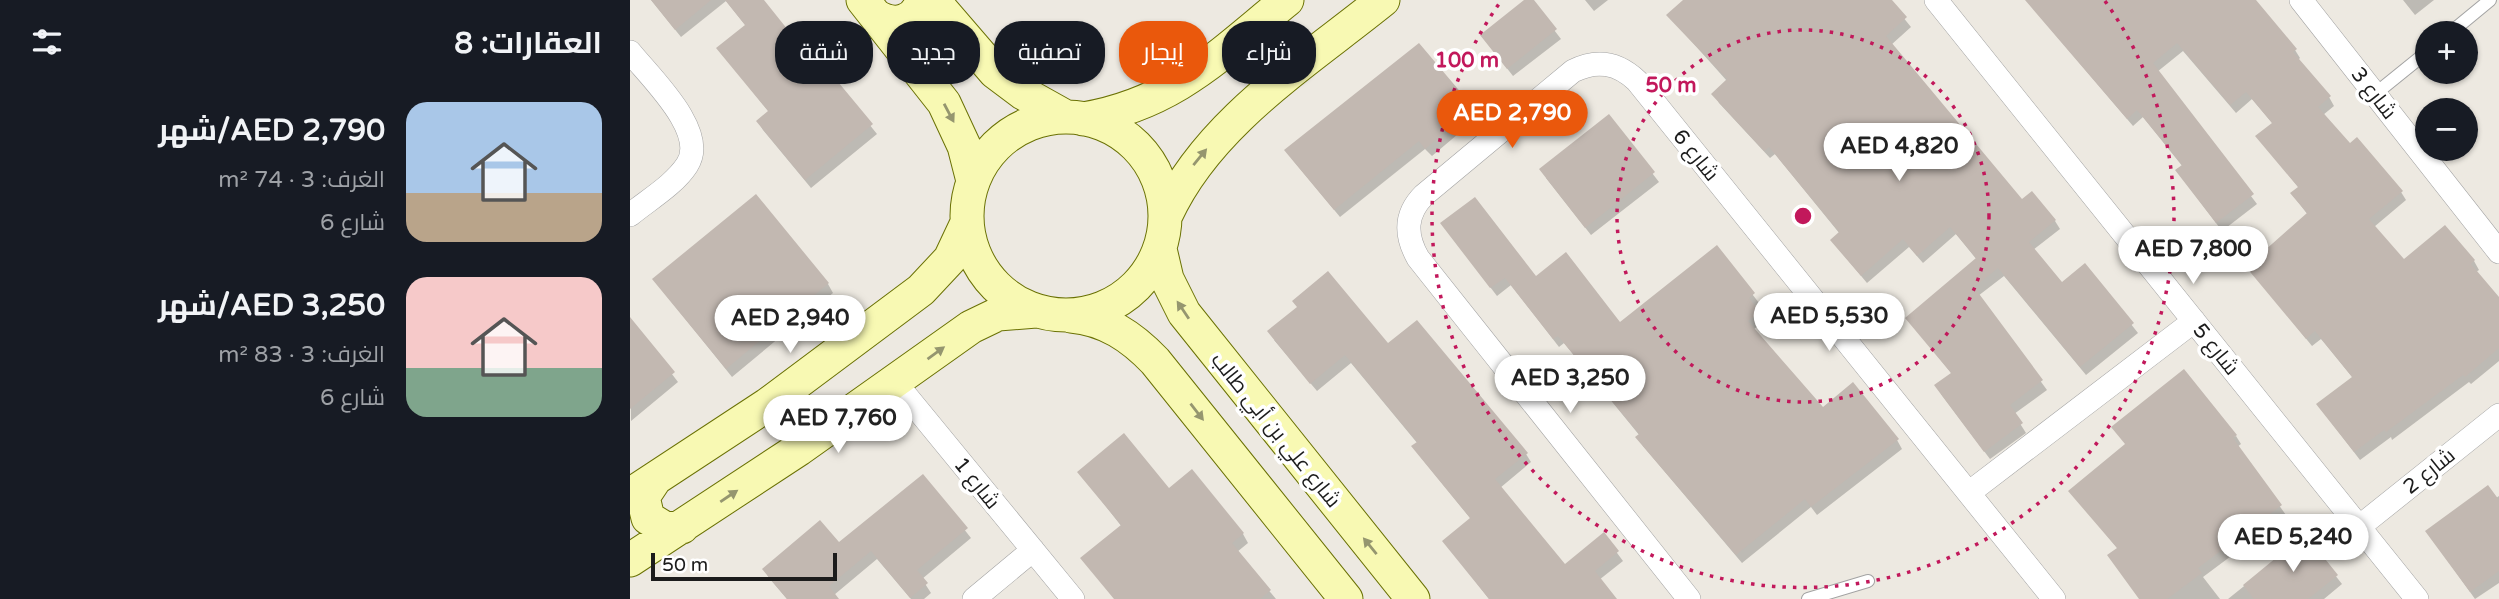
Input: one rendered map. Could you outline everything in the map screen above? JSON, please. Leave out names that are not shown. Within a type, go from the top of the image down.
[{"type":"main road","points":[[870,8],[884,21],[902,22],[918,12],[922,0]]},
{"type":"main road","points":[[933,0],[995,72],[1023,93],[1075,118],[1115,130],[1142,152],[1159,181],[1166,215]]},
{"type":"main road","points":[[973,181],[988,155],[1010,135],[1037,121],[1128,109],[1174,89],[1287,0]]},
{"type":"main road","points":[[630,560],[989,317],[1008,312],[1053,313],[1102,309],[1132,291],[1153,265],[1160,249],[1166,215],[1185,178],[1217,137],[1383,0]]},
{"type":"main road","points":[[682,527],[666,529],[648,518],[643,487],[777,397],[921,290],[950,259],[967,225],[973,181],[964,146],[944,103],[870,8]]},
{"type":"main road","points":[[967,225],[975,257],[994,285],[1007,296],[1053,313],[1105,323],[1142,348],[1167,374],[1346,599]]},
{"type":"main road","name":"شارع علي بن أبي طالب","points":[[1160,249],[1163,270],[1177,302],[1208,346],[1413,599]]},
{"type":"main road","points":[[1167,374],[1176,354],[1186,347],[1208,346]]},
{"type":"street","name":"شارع 5","points":[[1936,0],[2417,599]]},
{"type":"street","name":"شارع 3","points":[[2301,0],[2499,253]]},
{"type":"street","points":[[630,52],[687,125],[692,155],[681,173],[630,215]]},
{"type":"street","name":"شارع 6","points":[[1689,599],[1418,258],[1410,241],[1410,214],[1416,203],[1573,71],[1584,66],[1615,66],[1637,82],[2054,599]]},
{"type":"street","points":[[1970,492],[2194,321]]},
{"type":"street","name":"شارع 1","points":[[895,382],[1073,599]]},
{"type":"street","name":"شارع 2","points":[[2359,527],[2499,415]]},
{"type":"street","points":[[974,599],[1033,551]]},
{"type":"lane","points":[[2464,21],[2490,0]]},
{"type":"lane","points":[[2375,94],[2415,61]]},
{"type":"lane","points":[[1808,599],[1867,581]]},
{"type":"building","points":[[651,0],[711,0],[675,30]]},
{"type":"building","points":[[725,0],[764,0],[781,21],[775,21],[775,84],[840,84],[873,124],[805,180],[756,121],[768,111],[716,48],[745,25]]},
{"type":"building","points":[[1524,0],[1534,0],[1557,29],[1507,69],[1480,35]]},
{"type":"building","points":[[1683,0],[1892,0],[1907,17],[1886,36],[2022,199],[2032,191],[2056,220],[2029,242],[2062,282],[2085,263],[2134,323],[2080,367],[1998,268],[1974,287],[2043,380],[2010,405],[2023,423],[1984,452],[1934,385],[1951,373],[1905,318],[1976,258],[1950,227],[1917,256],[1903,239],[1861,276],[1830,240],[1839,232],[1769,147],[1764,151],[1711,94],[1727,79],[1666,15]]},
{"type":"building","points":[[2025,0],[2256,0],[2297,49],[2293,52],[2331,96],[2318,107],[2350,143],[2357,137],[2403,191],[2369,219],[2404,259],[2445,225],[2475,260],[2471,264],[2499,297],[2499,348],[2465,377],[2463,375],[2386,432],[2384,430],[2354,452],[2316,404],[2352,377],[2315,331],[2306,339],[2246,267],[2307,213],[2290,193],[2298,187],[2255,136],[2272,123],[2246,92],[2230,105],[2177,43],[2153,63],[2254,194],[2216,223],[2175,170],[2182,165],[2137,110],[2127,119]]},
{"type":"building","points":[[1419,43],[1474,108],[1425,149],[1419,141],[1334,210],[1284,150]]},
{"type":"building","points":[[1609,114],[1655,172],[1585,228],[1539,169]]},
{"type":"building","points":[[756,194],[829,283],[726,369],[652,279]]},
{"type":"building","points":[[1475,197],[1536,276],[1566,252],[1620,322],[1717,245],[1755,293],[1749,298],[1760,312],[1748,321],[1823,407],[1853,382],[1899,439],[1811,507],[1805,499],[1736,555],[1635,437],[1639,434],[1558,336],[1553,339],[1505,278],[1490,288],[1440,223]]},
{"type":"building","points":[[1328,271],[1388,343],[1417,320],[1528,453],[1495,479],[1565,564],[1604,532],[1619,551],[1595,571],[1617,599],[1489,599],[1442,541],[1470,518],[1411,446],[1417,442],[1345,355],[1310,384],[1267,331],[1297,307],[1292,301]]},
{"type":"building","points":[[630,317],[675,372],[630,409]]},
{"type":"building","points":[[2184,369],[2237,435],[2233,438],[2282,505],[2198,568],[2202,573],[2167,599],[2139,599],[2107,555],[2117,548],[2068,491],[2125,444],[2111,427]]},
{"type":"building","points":[[1124,433],[1169,488],[1192,469],[1244,533],[1232,543],[1271,590],[1260,599],[1114,599],[1080,558],[1121,525],[1077,472]]},
{"type":"building","points":[[923,474],[968,528],[917,570],[928,583],[910,598],[871,551],[829,586],[839,599],[787,599],[762,569],[820,520],[839,542]]},
{"type":"building","points":[[2488,485],[2499,500],[2499,571],[2470,592],[2425,531]]},
{"type":"building","points":[[2305,534],[2338,575],[2308,599],[2254,599],[2243,585]]}]
